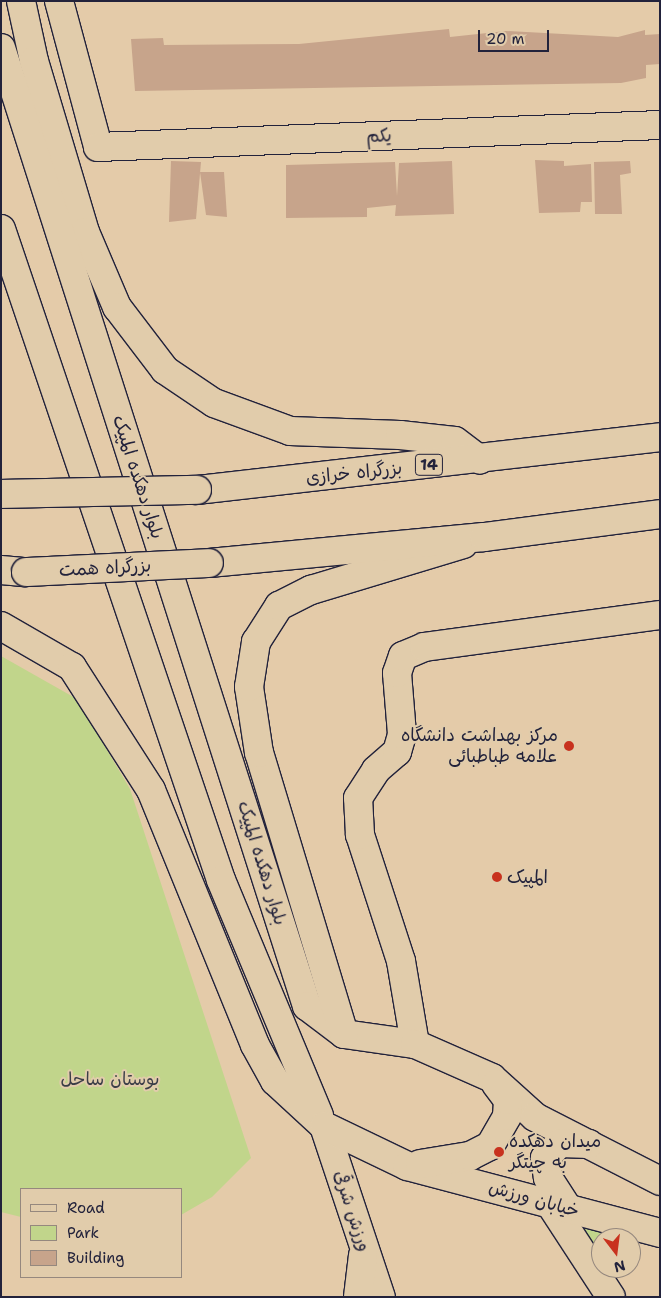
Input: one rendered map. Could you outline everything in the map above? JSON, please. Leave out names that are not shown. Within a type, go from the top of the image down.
[{"type":"main road","points":[[21,1],[34,61],[86,232],[116,307],[165,370],[214,403],[290,431],[400,435],[455,441],[480,460]]},
{"type":"main road","name":"یکم","points":[[59,1],[98,147],[660,126]]},
{"type":"main road","name":"بلوار دهکده المپیک","points":[[1,48],[306,1006],[344,1034]]},
{"type":"main road","points":[[1,229],[221,880],[324,1126]]},
{"type":"main road","name":"بزرگراه خرازی","points":[[1,494],[197,490],[480,460],[660,437]]},
{"type":"main road","points":[[660,514],[484,537],[397,567],[311,590],[279,606],[256,642],[249,686],[259,753],[344,1034],[415,1044],[492,1078],[535,1117],[660,1181]]},
{"type":"main road","name":"بزرگراه همت","points":[[14,571],[209,563],[484,537]]},
{"type":"main road","points":[[415,1044],[401,961],[360,835],[358,798],[376,770],[398,752],[402,734],[397,673],[404,656],[424,646],[660,615]]},
{"type":"main road","points":[[1,626],[72,667],[151,790],[255,1045],[275,1081],[324,1126]]},
{"type":"main road","points":[[407,1166],[470,1156],[490,1146],[501,1132],[508,1109],[508,1100],[492,1078]]},
{"type":"main road","name":"خیابان ورزش","points":[[324,1126],[407,1166],[558,1204],[660,1233]]},
{"type":"main road","name":"ورزش شرقی","points":[[324,1126],[381,1297]]},
{"type":"main road","points":[[589,1144],[560,1143],[545,1158],[548,1178],[558,1204],[612,1297]]},
{"type":"main road","points":[[358,1297],[364,1246]]},
{"type":"green space","name":"بوستان ساحل","points":[[1,656],[77,699],[130,789],[251,1158],[212,1197],[182,1214],[182,1188],[20,1188],[20,1217],[1,1212]]},
{"type":"green space","points":[[569,1218],[600,1228],[591,1228],[591,1252]]},
{"type":"building","points":[[449,29],[450,37],[506,31],[618,37],[645,30],[645,35],[660,34],[660,64],[646,65],[646,78],[621,83],[135,91],[131,39],[163,38],[164,45],[299,44]]},
{"type":"building","points":[[535,160],[564,161],[564,166],[591,164],[592,202],[581,202],[580,212],[539,213]]},
{"type":"building","points":[[171,161],[201,162],[196,219],[169,222]]},
{"type":"building","points":[[452,161],[454,214],[395,216],[396,205],[367,208],[367,217],[286,218],[286,165],[395,162],[397,196],[399,163]]},
{"type":"building","points":[[630,161],[631,173],[620,175],[622,214],[595,214],[594,162]]},
{"type":"building","points":[[200,172],[224,172],[227,217],[206,215]]},
{"type":"place","name":"مرکز بهداشت دانشگاه علامه طباطبائی","points":[[569,746]]},
{"type":"place","name":"المپیک","points":[[497,877]]},
{"type":"place","name":"میدان دهکده به چیتگر","points":[[499,1152]]}]
